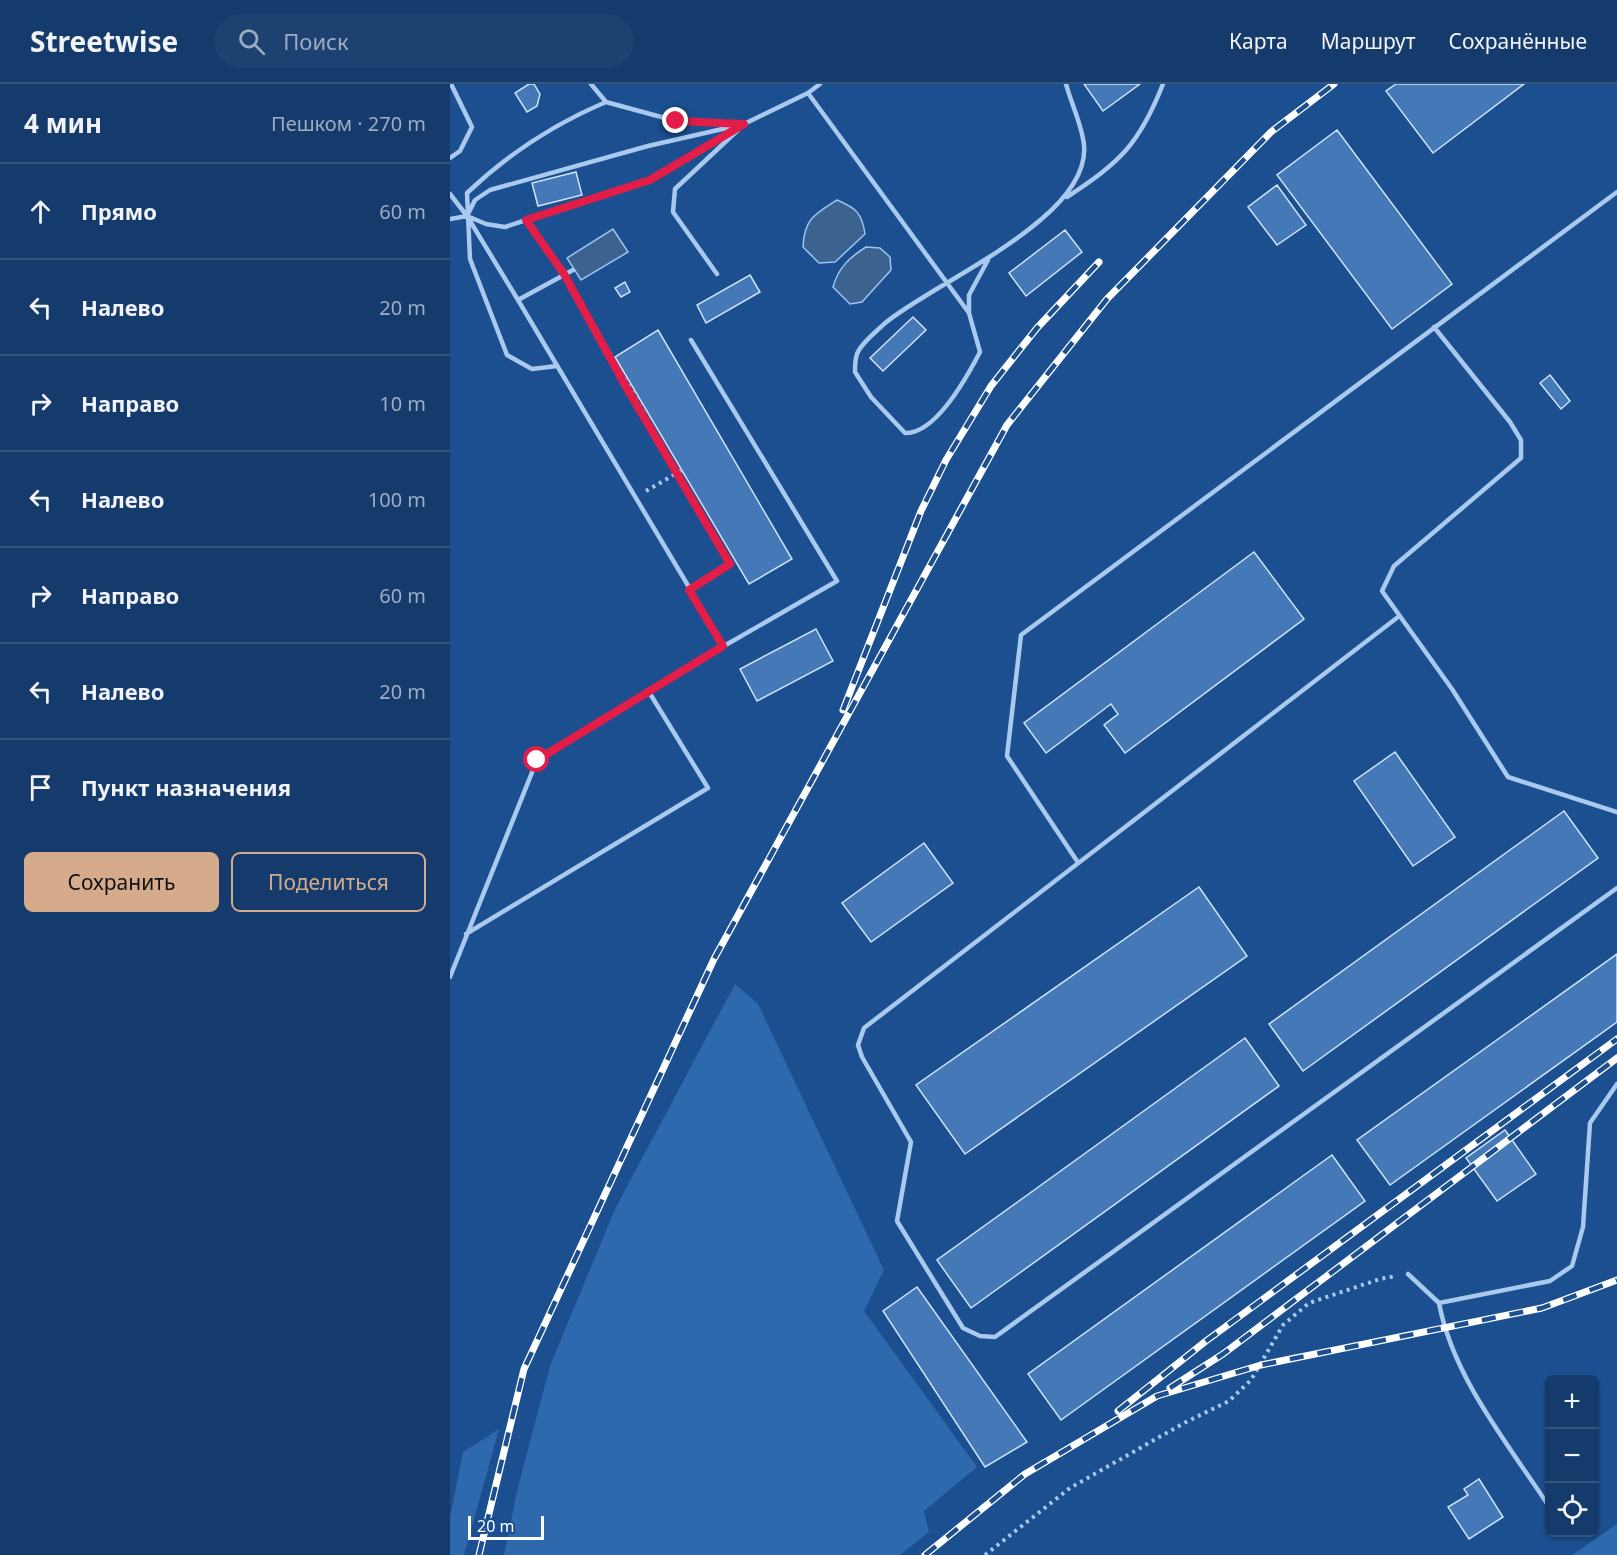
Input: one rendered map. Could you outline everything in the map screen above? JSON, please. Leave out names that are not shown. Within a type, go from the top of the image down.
[{"type":"lane","points":[[450,158],[460,151],[472,127],[451,84]]},
{"type":"lane","points":[[591,84],[606,102],[676,121],[744,124]]},
{"type":"lane","points":[[450,219],[467,216],[486,224],[505,226],[650,180],[744,124],[808,93],[820,84]]},
{"type":"lane","points":[[1066,84],[1084,146],[1079,174],[1066,198]]},
{"type":"lane","points":[[988,260],[969,295],[969,313],[980,352],[968,375],[932,422],[916,433],[905,433],[871,398],[855,372],[857,353],[875,332],[902,309],[988,260],[1066,198],[1107,171],[1141,134],[1163,84]]},
{"type":"lane","points":[[808,93],[969,313]]},
{"type":"lane","points":[[557,366],[532,369],[507,356],[470,259],[467,193],[498,163],[579,114],[606,102]]},
{"type":"lane","points":[[467,216],[475,200],[490,190],[648,146],[744,124]]},
{"type":"lane","points":[[717,274],[673,212],[675,189],[744,124]]},
{"type":"lane","points":[[1077,861],[1007,756],[1021,635],[1617,192]]},
{"type":"lane","points":[[450,194],[467,216],[518,300],[723,646]]},
{"type":"lane","points":[[518,300],[573,270]]},
{"type":"lane","points":[[1434,327],[1510,422],[1521,440],[1521,458],[1394,567],[1382,591],[1398,617],[1452,689],[1508,777],[1617,812]]},
{"type":"lane","points":[[450,977],[537,760],[723,646],[837,581],[691,340]]},
{"type":"lane","points":[[1398,617],[1077,861],[864,1028],[858,1045],[862,1057],[911,1142],[897,1221],[963,1328],[980,1336],[995,1337],[1617,888]]},
{"type":"lane","points":[[466,934],[708,788],[649,692]]},
{"type":"lane","points":[[1439,1304],[1550,1281],[1572,1266],[1582,1227],[1590,1123],[1617,1084]]},
{"type":"lane","points":[[1408,1274],[1439,1304],[1444,1330],[1457,1364],[1545,1500]]},
{"type":"path","points":[[526,220],[564,274],[730,564]]},
{"type":"path","points":[[634,498],[682,470]]},
{"type":"path","points":[[689,590],[735,561]]},
{"type":"path","points":[[985,1555],[1070,1488],[1185,1423],[1229,1401],[1251,1380],[1283,1325],[1310,1303],[1380,1279],[1408,1274]]},
{"type":"shaded area","points":[[837,200],[857,212],[865,234],[835,262],[819,263],[803,247],[806,230],[812,218]]},
{"type":"shaded area","points":[[613,229],[628,252],[581,280],[567,258]]},
{"type":"shaded area","points":[[866,247],[880,248],[890,257],[891,270],[862,302],[850,304],[833,287],[845,264]]},
{"type":"shaded area","points":[[735,984],[758,1004],[884,1270],[864,1311],[977,1467],[924,1511],[929,1532],[900,1555],[504,1555],[517,1491],[550,1366],[615,1209]]},
{"type":"shaded area","points":[[499,1429],[464,1555],[450,1555],[450,1518],[463,1452]]},
{"type":"shaded area","points":[[1617,1524],[1617,1555],[1572,1555],[1599,1537]]},
{"type":"building","points":[[529,84],[534,84],[540,94],[537,106],[527,112],[515,93]]},
{"type":"building","points":[[1084,84],[1140,84],[1103,111]]},
{"type":"building","points":[[1396,84],[1524,84],[1433,153],[1386,91]]},
{"type":"building","points":[[1337,130],[1452,284],[1392,329],[1277,175]]},
{"type":"building","points":[[576,172],[582,195],[538,206],[532,183]]},
{"type":"building","points":[[1277,185],[1306,225],[1277,245],[1248,207]]},
{"type":"building","points":[[1065,230],[1082,252],[1026,296],[1009,273]]},
{"type":"building","points":[[750,275],[760,292],[706,323],[697,305]]},
{"type":"building","points":[[625,282],[630,292],[621,297],[615,288]]},
{"type":"building","points":[[913,317],[926,330],[883,371],[870,358]]},
{"type":"building","points":[[658,330],[792,559],[749,584],[615,357]]},
{"type":"building","points":[[1550,375],[1570,401],[1561,409],[1540,383]]},
{"type":"building","points":[[1254,552],[1304,619],[1125,753],[1104,725],[1118,714],[1111,704],[1046,753],[1024,723]]},
{"type":"building","points":[[816,629],[833,661],[757,701],[740,669]]},
{"type":"building","points":[[1395,752],[1455,837],[1413,866],[1354,781]]},
{"type":"building","points":[[1564,811],[1598,858],[1303,1071],[1269,1024]]},
{"type":"building","points":[[924,843],[953,883],[871,942],[842,903]]},
{"type":"building","points":[[1199,887],[1247,956],[965,1154],[916,1085]]},
{"type":"building","points":[[1617,954],[1617,1022],[1390,1185],[1357,1140]]},
{"type":"building","points":[[1245,1038],[1279,1086],[971,1308],[937,1260]]},
{"type":"building","points":[[1505,1130],[1536,1174],[1497,1201],[1466,1158]]},
{"type":"building","points":[[1332,1155],[1365,1201],[1061,1420],[1028,1374]]},
{"type":"building","points":[[917,1287],[1027,1442],[985,1467],[883,1311]]},
{"type":"building","points":[[1479,1479],[1503,1517],[1469,1539],[1448,1507],[1468,1495],[1464,1489]]},
{"type":"railway","points":[[479,1555],[524,1369],[714,959],[1007,425],[1107,299],[1271,132],[1334,84]]},
{"type":"railway","points":[[843,710],[921,511],[946,460],[991,386],[1037,328],[1099,262]]},
{"type":"railway","points":[[1118,1411],[1206,1341],[1617,1039]]},
{"type":"railway","points":[[1170,1388],[1223,1354],[1617,1058]]},
{"type":"railway","points":[[925,1555],[1025,1474],[1157,1396],[1261,1365],[1542,1308],[1617,1280]]},
{"type":"route","points":[[537,760],[723,646],[689,590],[730,564],[625,385],[564,274],[526,220],[650,180],[744,124],[676,121]]}]
